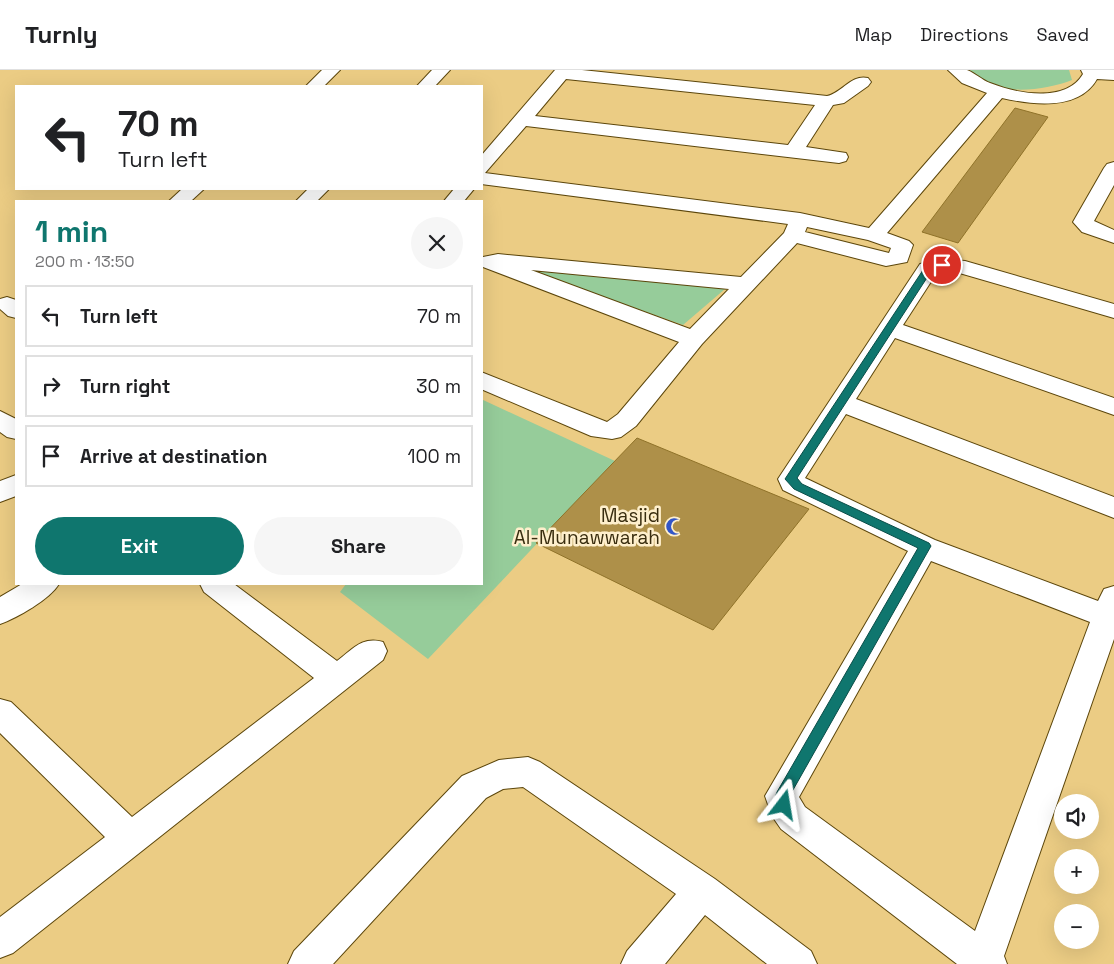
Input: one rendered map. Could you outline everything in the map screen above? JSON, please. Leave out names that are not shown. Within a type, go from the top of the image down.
[{"type":"street","points":[[315,85],[332,70]]},
{"type":"street","points":[[426,85],[442,70]]},
{"type":"street","points":[[956,70],[961,76],[977,85],[1021,97],[1064,96],[1080,90],[1089,83],[1090,72],[1114,75]]},
{"type":"street","points":[[483,166],[563,71],[827,101],[838,100],[862,82]]},
{"type":"street","points":[[874,235],[998,92]]},
{"type":"street","points":[[794,151],[827,101]]},
{"type":"street","points":[[522,120],[840,157]]},
{"type":"street","points":[[1114,168],[1084,222],[1089,228],[1114,237]]},
{"type":"street","points":[[483,178],[796,227],[874,235],[902,246],[899,257],[886,260],[796,227]]},
{"type":"street","points":[[180,200],[193,190]]},
{"type":"street","points":[[307,200],[318,190]]},
{"type":"street","points":[[455,200],[463,190]]},
{"type":"street","points":[[483,381],[600,430],[612,431],[627,420],[694,339],[748,284],[796,227]]},
{"type":"street","points":[[694,339],[491,262],[498,260],[748,284]]},
{"type":"street","points":[[925,546],[782,796],[784,805],[793,818],[985,962],[1112,611],[925,546],[792,483],[790,479],[928,268],[942,265],[957,266],[1114,311]]},
{"type":"street","points":[[888,328],[1114,407]]},
{"type":"street","points":[[840,402],[1114,508]]},
{"type":"street","points":[[0,419],[15,430]]},
{"type":"street","points":[[0,493],[15,485]]},
{"type":"street","points":[[0,612],[42,585]]},
{"type":"street","points":[[215,585],[337,678]]},
{"type":"street","points":[[0,940],[372,651]]},
{"type":"street","points":[[0,712],[131,839]]},
{"type":"street","points":[[307,964],[474,787],[499,775],[528,772],[702,891],[798,964]]},
{"type":"street","points":[[640,964],[702,891]]},
{"type":"green space","points":[[970,70],[1069,70],[1072,80],[1047,87],[1018,90],[990,85],[979,79]]},
{"type":"green space","points":[[521,268],[725,289],[683,325]]},
{"type":"green space","points":[[483,400],[615,461],[428,659],[340,592],[345,585],[483,585]]},
{"type":"building","points":[[1015,108],[1048,117],[958,243],[922,232]]},
{"type":"building","name":"Masjid Al-Munawwarah","points":[[637,438],[809,509],[713,630],[536,543]]},
{"type":"place","name":"Masjid Al-Munawwarah","points":[[674,526]]},
{"type":"route","points":[[784,805],[782,796],[925,546],[798,486],[792,483],[790,479],[928,268],[942,265]]}]
